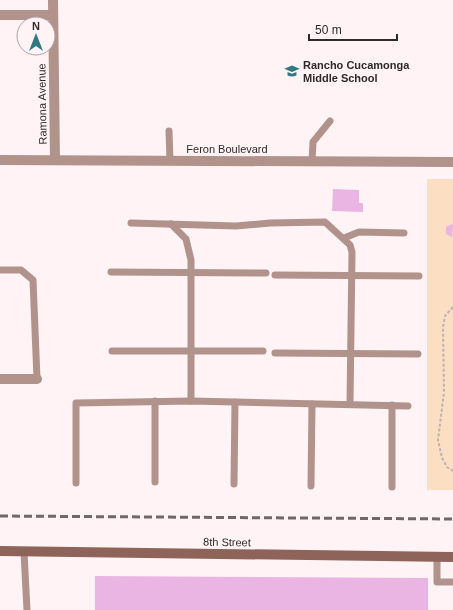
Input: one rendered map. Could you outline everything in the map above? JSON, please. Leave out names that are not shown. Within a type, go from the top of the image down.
[{"type":"street","name":"Ramona Avenue","points":[[53,0],[55,160]]},
{"type":"street","points":[[0,15],[53,15]]},
{"type":"street","name":"Feron Boulevard","points":[[0,160],[453,162]]},
{"type":"street","points":[[0,379],[37,379]]},
{"type":"street","name":"8th Street","points":[[0,551],[453,557]]},
{"type":"lane","points":[[312,162],[313,142],[330,121]]},
{"type":"lane","points":[[169,131],[170,161]]},
{"type":"lane","points":[[131,223],[236,226],[270,223],[325,222],[344,238],[350,245],[352,252],[350,404]]},
{"type":"lane","points":[[171,223],[186,239],[190,249],[191,401]]},
{"type":"lane","points":[[344,238],[359,232],[404,233]]},
{"type":"lane","points":[[0,270],[21,270],[33,280],[37,379]]},
{"type":"lane","points":[[111,272],[266,273]]},
{"type":"lane","points":[[275,275],[419,276]]},
{"type":"lane","points":[[112,351],[263,351]]},
{"type":"lane","points":[[275,353],[418,354]]},
{"type":"lane","points":[[155,401],[155,482]]},
{"type":"lane","points":[[76,483],[76,403],[191,401],[408,406]]},
{"type":"lane","points":[[234,402],[234,484]]},
{"type":"lane","points":[[311,486],[312,404]]},
{"type":"lane","points":[[392,405],[392,487]]},
{"type":"lane","points":[[24,552],[27,610]]},
{"type":"lane","points":[[437,557],[437,582],[453,582]]},
{"type":"path","points":[[453,307],[445,316],[443,327],[444,392],[438,440],[442,458],[447,467],[453,471]]},
{"type":"shaded area","points":[[427,179],[453,179],[453,490],[427,490]]},
{"type":"building","points":[[333,189],[359,190],[359,203],[363,203],[363,212],[332,211]]},
{"type":"building","points":[[452,224],[452,237],[446,234],[446,227]]},
{"type":"building","points":[[95,576],[428,578],[428,610],[95,610]]},
{"type":"railway","points":[[0,516],[453,519]]},
{"type":"place","name":"Rancho Cucamonga Middle School","points":[[292,71]]}]
